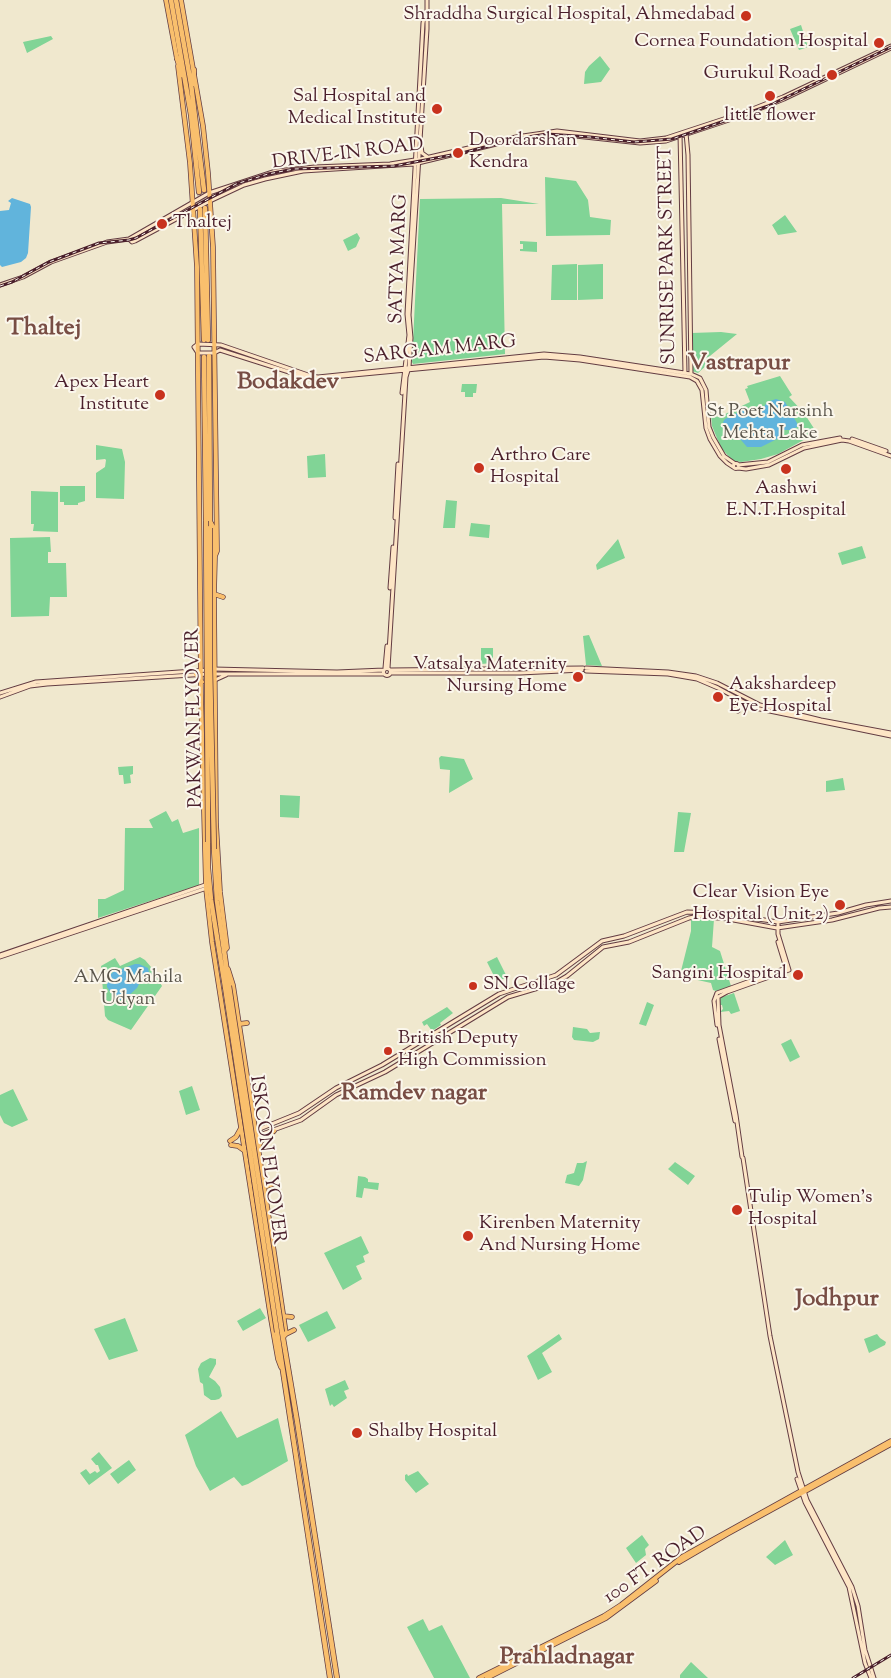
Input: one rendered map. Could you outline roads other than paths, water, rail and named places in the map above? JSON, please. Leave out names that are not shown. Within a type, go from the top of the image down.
[{"type":"highway","points":[[171,0],[189,70],[186,83]]},
{"type":"highway","points":[[176,0],[189,70],[204,190]]},
{"type":"highway","points":[[177,58],[186,83],[199,192]]},
{"type":"highway","points":[[202,209],[206,340]]},
{"type":"highway","name":"PAKWAN FLYOVER","points":[[219,951],[208,886],[209,524],[206,515],[206,357],[209,524],[210,667],[214,849],[221,912],[219,951]]},
{"type":"highway","name":"ISKCON FLYOVER","points":[[219,951],[227,964],[227,987]]},
{"type":"highway","name":"ISKCON FLYOVER","points":[[219,951],[227,987],[282,1334],[283,1373],[330,1678]]},
{"type":"highway","points":[[282,1334],[337,1678]]},
{"type":"main road","points":[[0,956],[208,886],[201,728],[201,547],[197,267],[189,154],[177,58],[166,0]]},
{"type":"main road","points":[[181,0],[189,70],[204,135],[213,248],[217,550],[215,556]]},
{"type":"main road","name":"SATYA MARG","points":[[418,162],[427,30],[426,0]]},
{"type":"main road","name":"SATYA MARG","points":[[387,671],[409,335],[407,314],[418,162],[426,0]]},
{"type":"main road","name":"DRIVE-IN ROAD","points":[[0,285],[23,277],[51,262],[92,246],[129,239],[209,193],[255,176],[276,171],[315,167],[418,162],[516,137],[554,132],[570,132],[640,141],[686,134],[744,115],[789,96],[891,47]]},
{"type":"main road","name":"DRIVE-IN ROAD","points":[[129,239],[132,242],[136,241],[194,209],[244,185],[289,173],[418,162],[517,139],[557,134],[640,143],[656,142],[680,135]]},
{"type":"main road","points":[[686,134],[691,376],[700,378],[706,390],[709,427],[724,456],[736,466],[768,462],[802,445],[842,438],[891,454]]},
{"type":"main road","name":"SUNRISE PARK STREET","points":[[680,135],[685,374]]},
{"type":"main road","points":[[419,140],[422,153],[429,158]]},
{"type":"main road","name":"SARGAM MARG","points":[[198,344],[214,344],[312,376],[544,357],[691,376]]},
{"type":"main road","name":"SARGAM MARG","points":[[198,353],[214,353],[220,350],[311,379],[406,369]]},
{"type":"main road","points":[[201,547],[202,520],[206,515]]},
{"type":"main road","points":[[209,524],[213,527],[215,556],[216,822],[221,912]]},
{"type":"main road","points":[[214,594],[223,597]]},
{"type":"main road","points":[[201,654],[215,653]]},
{"type":"main road","points":[[0,697],[30,686],[196,672],[202,664]]},
{"type":"main road","points":[[215,672],[226,674],[584,669],[668,672],[696,676],[717,683],[760,705],[891,735]]},
{"type":"main road","points":[[584,669],[668,674],[698,679],[756,708],[845,728],[891,735]]},
{"type":"main road","points":[[0,693],[36,682],[196,672],[387,671]]},
{"type":"main road","points":[[196,672],[202,682]]},
{"type":"main road","points":[[215,680],[226,674]]},
{"type":"main road","points":[[730,695],[738,711]]},
{"type":"main road","points":[[256,1135],[262,1128],[299,1113],[336,1088],[382,1065],[499,994],[556,974],[602,941],[624,936],[687,912],[718,913],[777,922],[838,913],[891,901]]},
{"type":"main road","points":[[243,1139],[274,1131],[302,1120],[336,1095],[384,1072],[508,997],[555,983],[567,976],[603,947],[629,942],[671,924],[694,917],[728,919],[776,928],[832,920],[891,907]]},
{"type":"main road","points":[[742,1158],[717,1026],[714,998],[717,993],[786,968],[776,928],[777,922]]},
{"type":"main road","points":[[776,928],[788,970],[718,997],[719,1025],[735,1105],[748,1210],[767,1320],[768,1337],[802,1492],[850,1587],[865,1663],[872,1678]]},
{"type":"main road","points":[[219,951],[244,1151],[273,1334],[283,1373]]},
{"type":"main road","points":[[227,964],[233,984],[264,1187],[283,1316],[282,1334],[294,1330]]},
{"type":"main road","points":[[239,1024],[247,1023]]},
{"type":"main road","points":[[233,1113],[239,1112]]},
{"type":"main road","points":[[241,1126],[231,1143],[244,1151],[258,1149]]},
{"type":"main road","points":[[258,1149],[261,1141],[274,1131]]},
{"type":"main road","points":[[264,1187],[273,1184]]},
{"type":"main road","points":[[283,1316],[292,1317]]},
{"type":"main road","name":"100 FT. ROAD","points":[[480,1678],[604,1616],[682,1557],[891,1443]]},
{"type":"main road","name":"100 FT. ROAD","points":[[487,1678],[606,1618],[682,1560],[809,1487],[891,1443]]},
{"type":"main road","points":[[802,1492],[852,1587],[858,1606],[865,1650],[872,1678]]},
{"type":"water","points":[[12,198],[30,204],[31,207],[28,253],[21,262],[2,267],[0,265],[0,211],[9,210],[11,203],[8,201]]},
{"type":"water","points":[[776,399],[785,402],[797,423],[797,427],[791,430],[783,430],[779,438],[761,447],[747,447],[741,440],[730,438],[723,422],[725,419],[745,409],[755,414],[761,412],[767,402]]},
{"type":"water","points":[[135,964],[148,968],[150,977],[140,982],[137,988],[126,998],[118,1001],[107,987],[107,978],[113,972]]},
{"type":"tunnel","points":[[204,190],[205,206]]},
{"type":"tunnel","points":[[199,192],[200,209]]},
{"type":"railway","points":[[0,286],[12,282],[49,262],[99,243],[136,238],[236,184],[268,174],[294,169],[394,166],[462,153],[515,139],[547,134],[634,142],[672,139],[768,106],[891,47]]},
{"type":"railway","points":[[853,1678],[891,1655]]},
{"type":"place","name":"Shraddha Surgical Hospital, Ahmedabad","points":[[746,16]]},
{"type":"place","name":"Cornea Foundation Hospital","points":[[879,43]]},
{"type":"place","name":"Gurukul Road","points":[[832,75]]},
{"type":"place","name":"little flower","points":[[770,96]]},
{"type":"place","name":"Sal Hospital and Medical Institute","points":[[437,109]]},
{"type":"place","name":"Doordarshan Kendra","points":[[458,153]]},
{"type":"place","name":"Thaltej","points":[[162,224]]},
{"type":"place","name":"Apex Heart Institute","points":[[160,395]]},
{"type":"place","name":"Arthro Care Hospital","points":[[479,468]]},
{"type":"place","name":"Aashwi E.N.T.Hospital","points":[[786,469]]},
{"type":"place","name":"Vatsalya Maternity Nursing Home","points":[[578,677]]},
{"type":"place","name":"Aakshardeep Eye Hospital","points":[[718,697]]},
{"type":"place","name":"Clear Vision Eye Hospital (Unit 2)","points":[[840,905]]},
{"type":"place","name":"Sangini Hospital","points":[[798,975]]},
{"type":"place","name":"SN Collage","points":[[473,986]]},
{"type":"place","name":"British Deputy High Commission","points":[[388,1051]]},
{"type":"place","name":"Tulip Women's Hospital","points":[[737,1210]]},
{"type":"place","name":"Kirenben Maternity And Nursing Home","points":[[468,1236]]},
{"type":"place","name":"Shalby Hospital","points":[[357,1433]]},
{"type":"district","name":"Thaltej","points":[[44,330]]},
{"type":"district","name":"Vastrapur","points":[[739,365]]},
{"type":"district","name":"Bodakdev","points":[[288,384]]},
{"type":"district","name":"Ramdev nagar","points":[[414,1095]]},
{"type":"district","name":"Jodhpur","points":[[837,1301]]},
{"type":"district","name":"Prahladnagar","points":[[567,1659]]},
{"type":"park label","name":"St Poet Narsinh Mehta Lake","points":[[770,424]]},
{"type":"park label","name":"AMC Mahila Udyan","points":[[128,990]]}]
